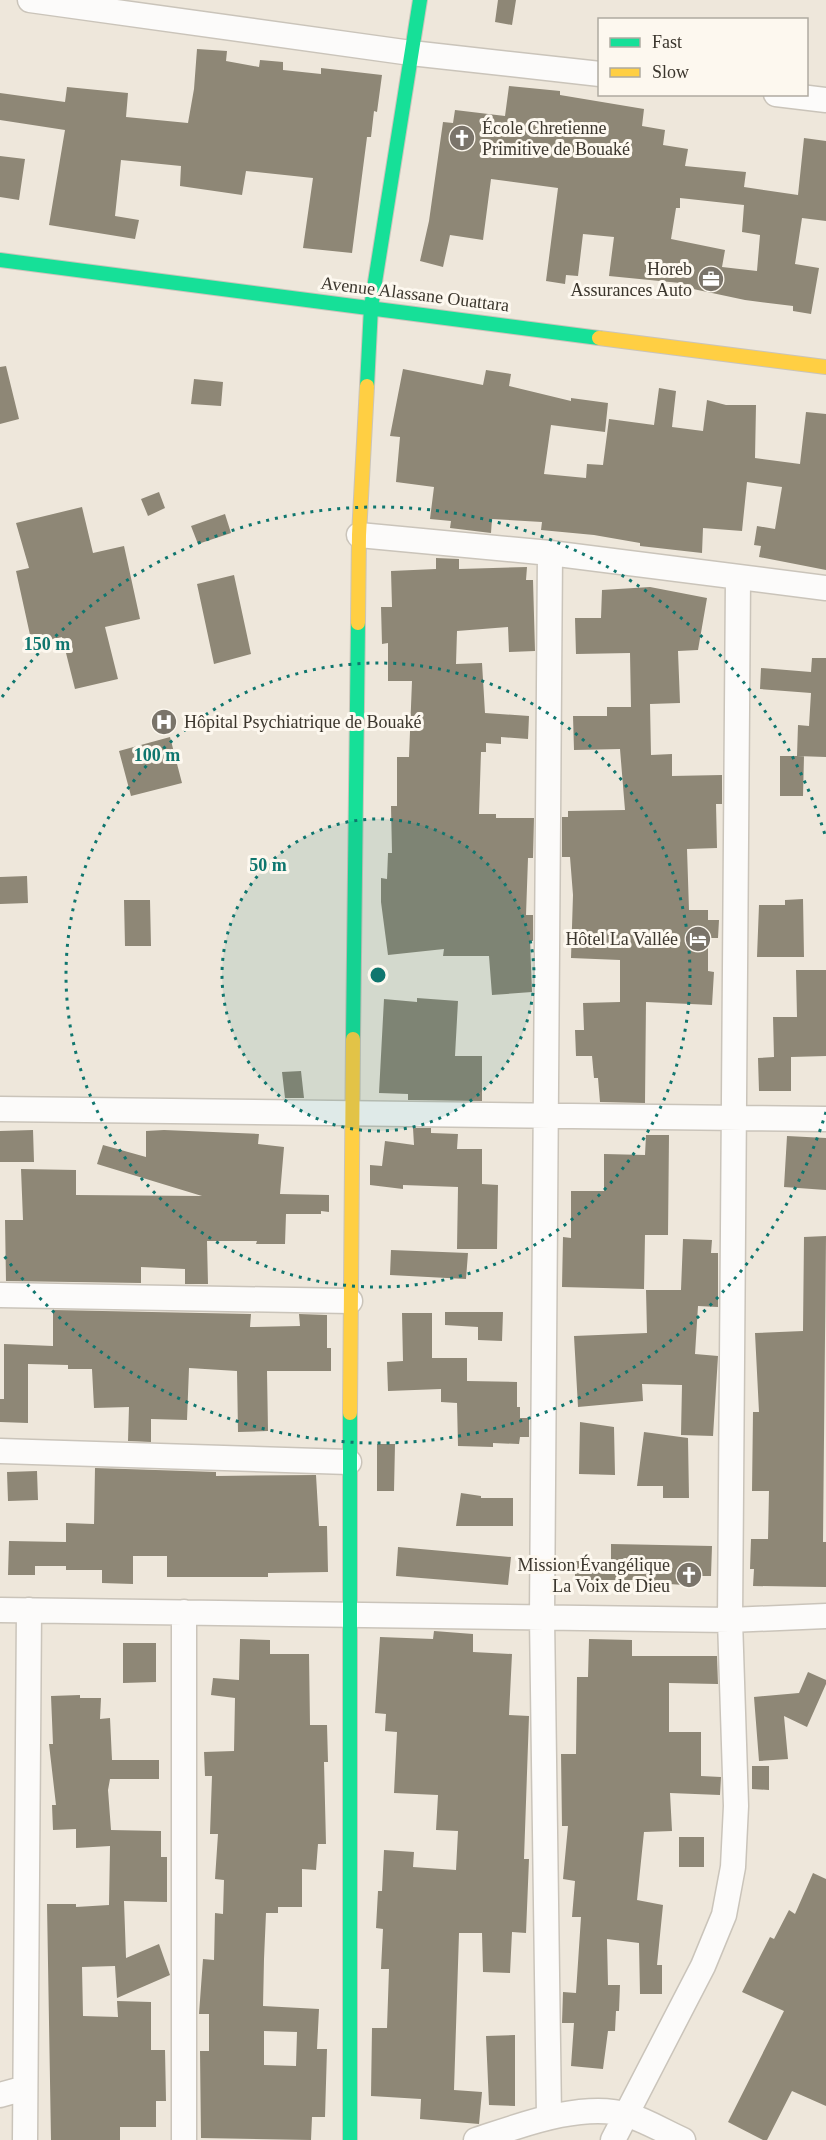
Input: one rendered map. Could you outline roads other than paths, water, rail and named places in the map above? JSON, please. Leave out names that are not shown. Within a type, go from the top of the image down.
[{"type":"street","points":[[30,0],[411,53],[598,74]]},
{"type":"street","points":[[350,2140],[348,1615],[359,535],[371,307],[420,0]]},
{"type":"street","points":[[793,96],[826,100]]},
{"type":"street","name":"Avenue Alassane Ouattara","points":[[0,260],[826,367]]},
{"type":"street","points":[[359,535],[550,553],[738,579],[826,588]]},
{"type":"street","points":[[549,2117],[542,1617],[550,553]]},
{"type":"street","points":[[613,2140],[703,1966],[724,1915],[733,1867],[736,1806],[730,1620],[738,579]]},
{"type":"street","points":[[0,1109],[352,1111],[826,1119]]},
{"type":"street","points":[[0,1295],[350,1301]]},
{"type":"street","points":[[0,1450],[350,1462]]},
{"type":"street","points":[[0,1610],[730,1620],[826,1616]]},
{"type":"street","points":[[25,2140],[29,1610]]},
{"type":"street","points":[[184,1612],[184,2140]]},
{"type":"street","points":[[0,2096],[25,2088]]},
{"type":"street","points":[[476,2140],[549,2117],[581,2112],[627,2114],[683,2140]]},
{"type":"place","name":"École Chretienne Primitive de Bouaké","points":[[462,138]]},
{"type":"place","name":"Horeb Assurances Auto","points":[[711,279]]},
{"type":"place","name":"Hôpital Psychiatrique de Bouaké","points":[[164,722]]},
{"type":"place","name":"Hôtel La Vallée","points":[[698,939]]},
{"type":"place","name":"Mission Évangélique La Voix de Dieu","points":[[689,1575]]}]
